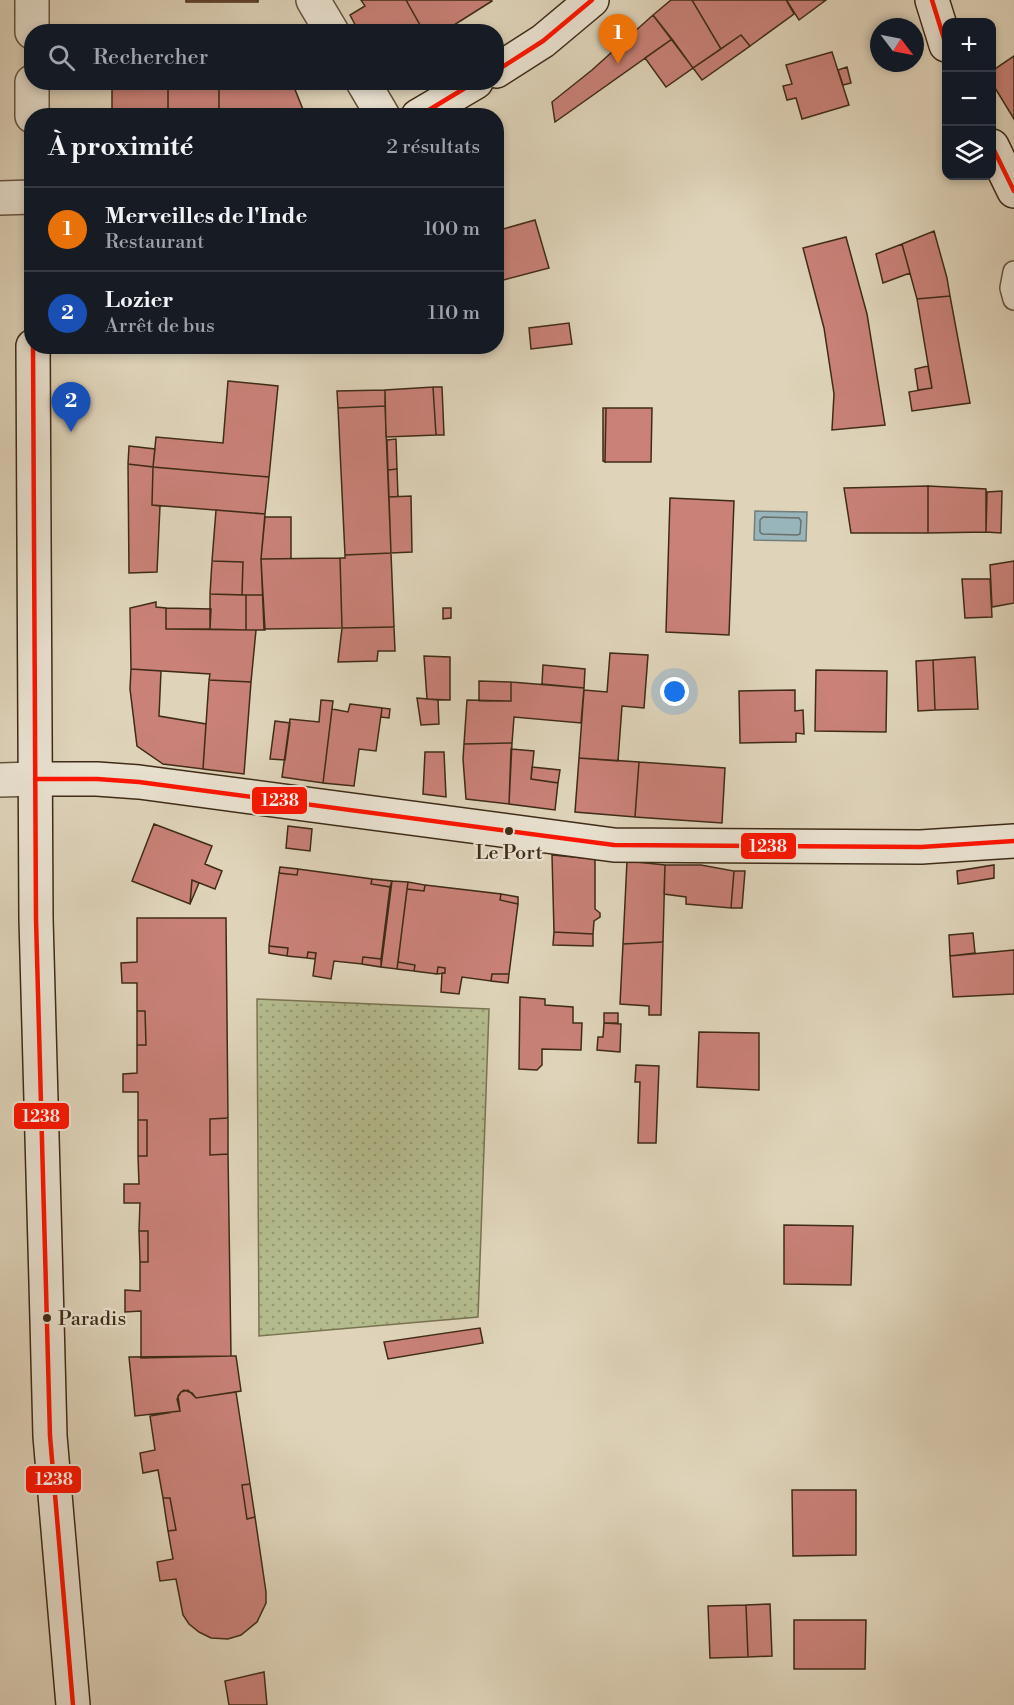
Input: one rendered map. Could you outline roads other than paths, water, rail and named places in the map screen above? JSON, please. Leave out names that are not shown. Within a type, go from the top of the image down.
[{"type":"street","points":[[32,0],[32,24]]},
{"type":"street","points":[[313,0],[327,24]]},
{"type":"street","points":[[504,66],[543,41],[592,0]]},
{"type":"street","points":[[932,0],[942,32]]},
{"type":"street","points":[[32,90],[32,108]]},
{"type":"street","points":[[368,90],[378,108]]},
{"type":"street","points":[[432,108],[462,90]]},
{"type":"street","points":[[996,155],[1014,191]]},
{"type":"street","points":[[0,198],[24,197]]},
{"type":"street","points":[[33,354],[36,919],[50,1436],[73,1705]]},
{"type":"street","points":[[0,780],[97,779],[139,782],[614,845],[921,847],[1014,841]]},
{"type":"lane","points":[[1014,272],[1011,288],[1014,299]]},
{"type":"water","points":[[755,511],[807,512],[806,541],[754,540]]},
{"type":"place","name":"Merveilles de l'Inde","points":[[618,64]]},
{"type":"place","name":"Lozier","points":[[71,432]]},
{"type":"place","name":"Le Port","points":[[509,831]]},
{"type":"place","name":"Paradis","points":[[47,1318]]}]
